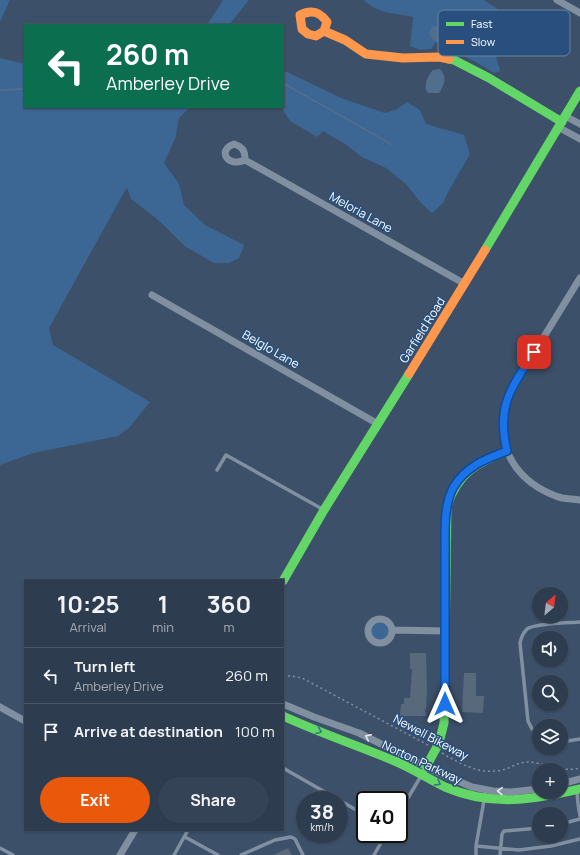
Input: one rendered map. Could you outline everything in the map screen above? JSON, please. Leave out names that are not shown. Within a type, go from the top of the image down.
[{"type":"street","points":[[557,0],[580,13]]},
{"type":"street","points":[[324,31],[345,40],[366,54],[403,58],[439,57],[454,60],[489,78],[562,122],[580,139]]},
{"type":"street","name":"Garfield Road","points":[[284,579],[324,510],[465,284],[580,91]]},
{"type":"street","points":[[562,122],[580,124]]},
{"type":"street","name":"Meloria Lane","points":[[245,160],[465,284]]},
{"type":"street","points":[[580,278],[509,396],[502,420],[507,451],[521,473],[536,486],[562,498],[580,500]]},
{"type":"street","name":"Belglo Lane","points":[[152,295],[378,424]]},
{"type":"street","points":[[424,771],[441,739],[444,723],[446,510],[449,497],[459,479],[469,469],[481,461],[507,451]]},
{"type":"street","points":[[392,630],[445,631]]},
{"type":"street","name":"Norton Parkway","points":[[284,704],[359,733],[456,791],[484,799],[514,801],[535,799],[578,789]]},
{"type":"street","points":[[0,707],[24,720]]},
{"type":"street","name":"Norton Parkway","points":[[284,716],[424,771],[472,787],[511,792],[532,790]]},
{"type":"street","points":[[568,782],[580,779]]},
{"type":"street","points":[[120,855],[134,831]]},
{"type":"lane","points":[[217,470],[226,455],[324,510]]},
{"type":"lane","points":[[532,729],[528,721],[520,643],[522,638],[526,630],[534,626],[580,622]]},
{"type":"lane","points":[[568,741],[580,739]]},
{"type":"lane","points":[[284,769],[356,810]]},
{"type":"lane","points":[[408,798],[424,771]]},
{"type":"lane","points":[[476,855],[476,846],[486,789]]},
{"type":"lane","points":[[568,821],[580,817],[578,789]]},
{"type":"lane","points":[[500,855],[499,849],[504,831],[532,829]]},
{"type":"lane","points":[[174,855],[188,831]]},
{"type":"lane","points":[[185,837],[218,855]]},
{"type":"lane","points":[[241,855],[275,840],[291,837],[295,840],[303,855]]},
{"type":"lane","points":[[476,846],[519,850],[551,846],[580,839]]},
{"type":"lane","points":[[374,855],[381,843]]},
{"type":"lane","points":[[0,848],[13,855]]},
{"type":"path","name":"Newell Bikeway","points":[[284,676],[302,678],[436,749],[466,767],[480,770],[501,770],[526,762],[561,769],[574,770],[580,768]]},
{"type":"shaded area","points":[[0,0],[10,0],[0,22]]},
{"type":"shaded area","points":[[223,0],[249,0],[230,24],[208,24]]},
{"type":"shaded area","points":[[364,0],[484,0],[499,10],[438,10],[438,39],[431,38],[436,42],[431,49],[420,50],[410,46],[413,17],[387,12],[369,5]]},
{"type":"shaded area","points":[[438,26],[438,43],[429,33],[432,27]]},
{"type":"shaded area","points":[[463,56],[496,56],[500,71],[494,73]]},
{"type":"shaded area","points":[[0,58],[24,64],[24,108],[189,108],[179,118],[175,139],[164,163],[179,184],[184,205],[205,225],[244,245],[239,258],[229,263],[214,263],[186,247],[157,219],[131,199],[127,187],[49,328],[53,345],[150,402],[129,428],[118,436],[33,453],[0,465]]},
{"type":"shaded area","points":[[440,69],[444,75],[443,87],[439,93],[428,93],[426,90],[426,82],[428,77],[433,70]]},
{"type":"shaded area","points":[[284,70],[341,98],[385,113],[397,109],[407,102],[420,110],[426,124],[464,135],[470,154],[443,203],[432,213],[421,203],[406,184],[386,168],[362,157],[345,144],[323,131],[317,137],[290,121],[282,108],[284,108]]},
{"type":"shaded area","points":[[380,622],[386,625],[389,631],[386,637],[380,640],[374,637],[371,631],[374,625]]},
{"type":"building","points":[[410,653],[426,653],[426,716],[400,716],[401,704],[404,704],[404,698],[410,698],[412,669],[410,669]]},
{"type":"building","points":[[464,673],[476,673],[476,696],[484,696],[483,713],[462,712]]},
{"type":"building","points":[[288,848],[292,855],[273,855]]},
{"type":"waterway","points":[[284,84],[391,144]]},
{"type":"waterway","points":[[0,90],[24,89]]},
{"type":"traffic: fast","points":[[449,59],[454,60],[489,78],[562,122]]},
{"type":"traffic: fast","points":[[485,250],[580,91]]},
{"type":"traffic: fast","points":[[284,579],[324,510],[409,374]]},
{"type":"traffic: fast","points":[[426,767],[439,743],[444,723],[447,506],[451,495],[463,477],[477,465],[507,451]]},
{"type":"traffic: fast","points":[[284,716],[397,762],[445,787],[462,793],[479,797],[512,800],[546,796],[580,789]]},
{"type":"traffic: slow","points":[[324,31],[316,36],[308,34],[302,29],[300,15],[308,12],[315,12],[319,14],[327,22],[324,31],[345,40],[366,54],[403,58],[439,57],[449,59]]},
{"type":"traffic: slow","points":[[409,374],[485,250]]},
{"type":"route","points":[[445,704],[446,510],[449,497],[459,479],[469,469],[481,461],[507,451],[503,433],[503,413],[513,386],[534,352]]}]
